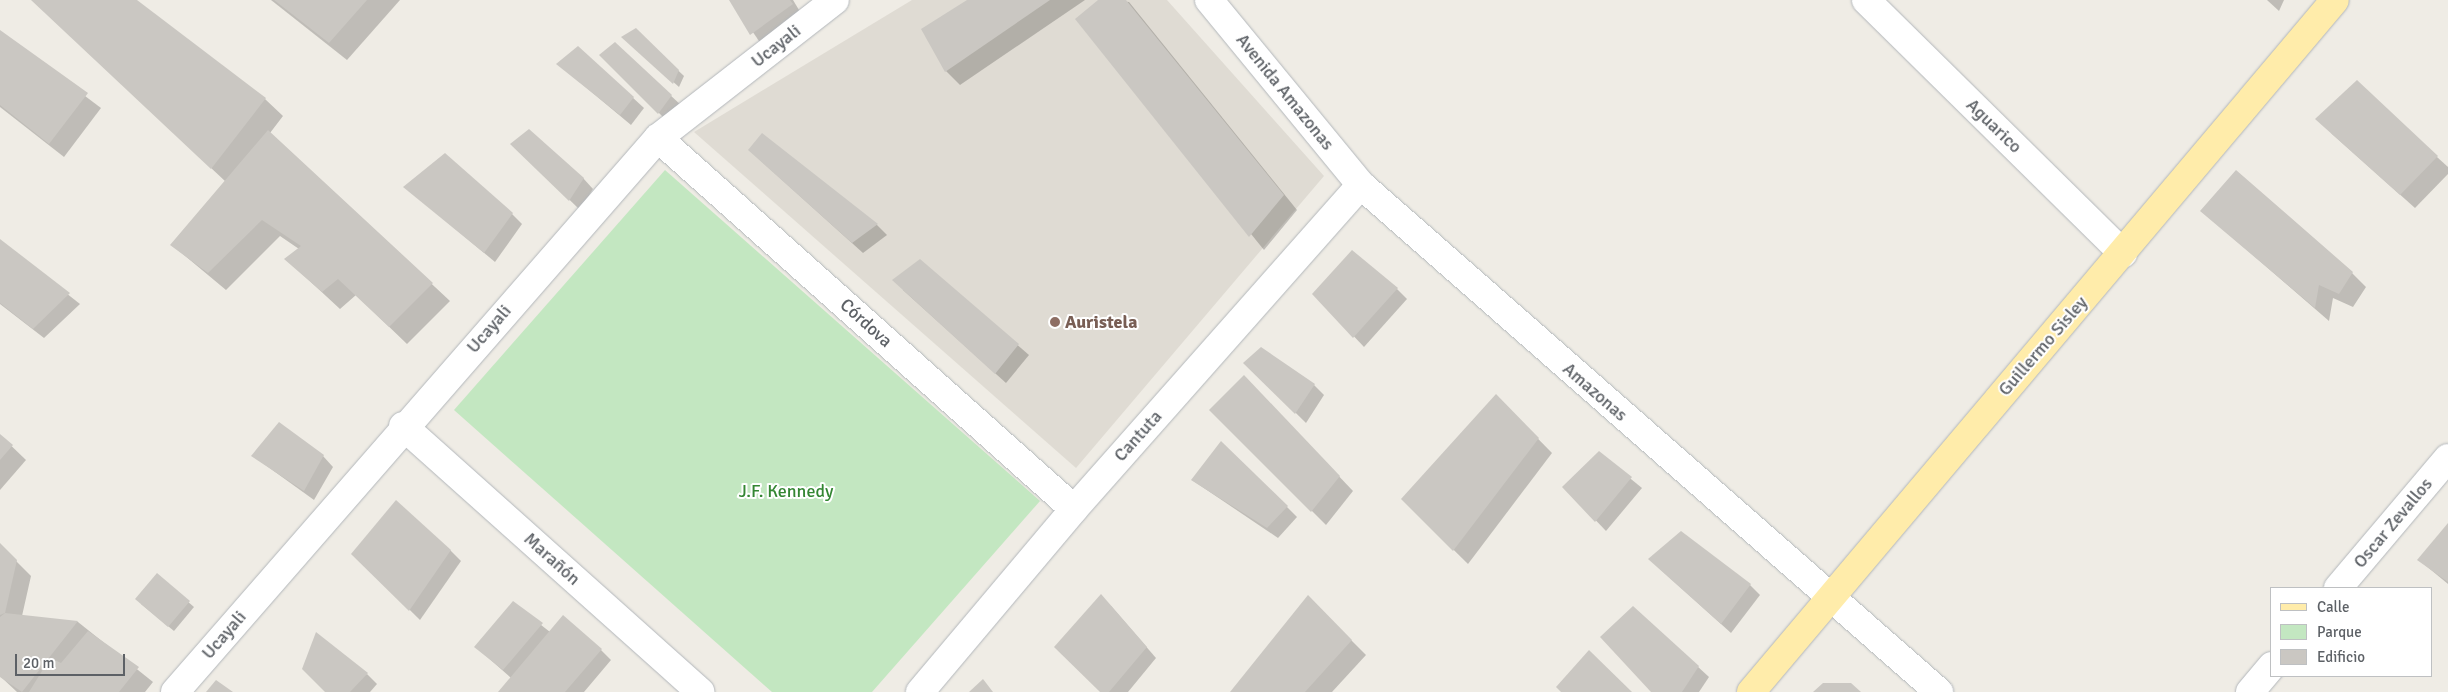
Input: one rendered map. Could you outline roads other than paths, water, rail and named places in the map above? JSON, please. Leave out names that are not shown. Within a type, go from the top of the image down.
[{"type":"main road","name":"Guillermo Sisley","points":[[1750,692],[2335,0]]},
{"type":"street","name":"Ucayali","points":[[175,692],[403,426],[658,138],[835,0]]},
{"type":"street","name":"Avenida Amazonas","points":[[1209,0],[1360,185]]},
{"type":"street","name":"Aguarico","points":[[1866,0],[2123,253]]},
{"type":"street","name":"Córdova","points":[[658,138],[1074,509]]},
{"type":"street","name":"Cantuta","points":[[920,692],[1074,509],[1360,185]]},
{"type":"street","name":"Amazonas","points":[[1360,185],[1830,599],[1939,692]]},
{"type":"street","name":"Marañón","points":[[403,426],[700,692]]},
{"type":"street","name":"Oscar Zevallos","points":[[2339,587],[2448,458]]},
{"type":"street","points":[[2250,692],[2270,668]]},
{"type":"place","name":"Auristela","points":[[1055,322]]},
{"type":"park label","name":"J.F. Kennedy","points":[[786,491]]}]
